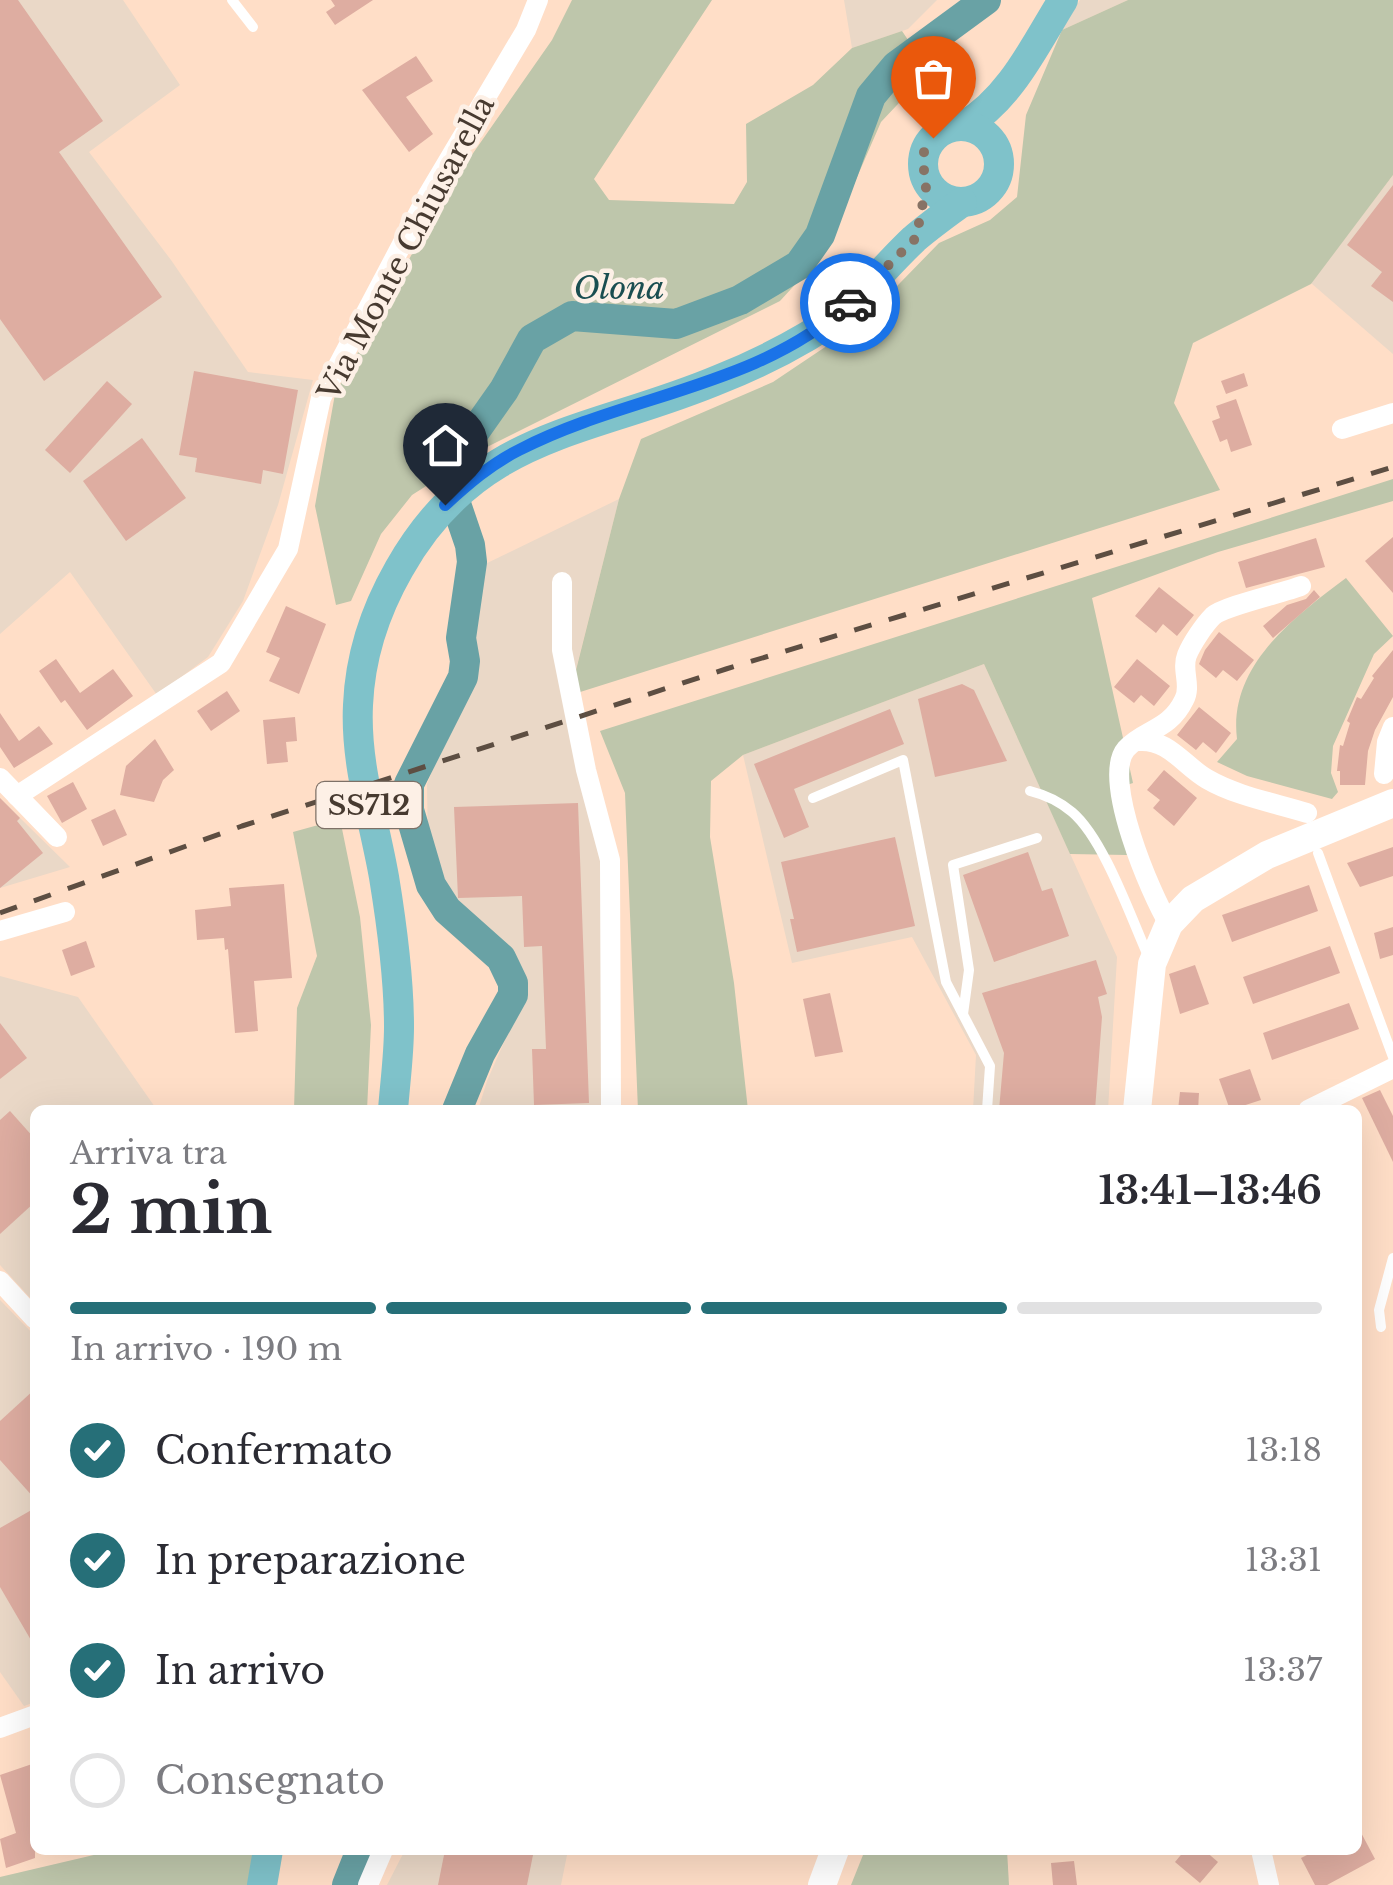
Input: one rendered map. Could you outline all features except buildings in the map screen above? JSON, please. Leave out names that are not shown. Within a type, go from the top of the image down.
[{"type":"main road","name":"SS712","points":[[916,238],[927,182],[924,151],[933,138],[989,111],[1016,76],[1063,0]]},
{"type":"main road","name":"SS712","points":[[393,1105],[399,1027],[393,945],[362,764],[358,702],[363,660],[379,608],[407,554],[434,518],[482,473],[518,450],[578,426],[720,380],[811,334],[878,278],[916,238],[962,202],[974,200],[993,184],[1000,117],[1016,76]]},
{"type":"main road","points":[[964,126],[988,137],[998,161]]},
{"type":"main road","points":[[927,182],[942,197],[962,202]]},
{"type":"main road","points":[[1138,1105],[1152,964],[1169,924],[1192,899],[1267,856],[1393,803]]},
{"type":"main road","points":[[262,1885],[267,1855]]},
{"type":"main road","points":[[822,1885],[833,1855]]},
{"type":"street","name":"Via Monte Chiusarella","points":[[17,796],[222,663],[288,549],[321,398],[429,193],[526,30],[538,0]]},
{"type":"street","points":[[1342,429],[1393,413]]},
{"type":"street","points":[[562,582],[562,650],[586,770],[610,860],[611,1105]]},
{"type":"street","points":[[1169,924],[1154,899],[1125,808],[1119,762],[1125,750],[1168,722],[1184,702],[1186,658],[1214,615],[1300,586]]},
{"type":"street","points":[[1384,774],[1387,742],[1393,727]]},
{"type":"street","points":[[1137,741],[1162,743],[1201,776],[1222,786],[1307,812]]},
{"type":"street","points":[[0,778],[56,838]]},
{"type":"street","points":[[0,932],[65,912]]},
{"type":"street","points":[[1318,1105],[1393,1068]]},
{"type":"street","points":[[0,1281],[30,1313]]},
{"type":"street","points":[[0,1728],[30,1717]]},
{"type":"street","points":[[368,1885],[381,1855]]},
{"type":"street","points":[[1261,1855],[1269,1885]]},
{"type":"lane","points":[[232,0],[253,27]]},
{"type":"lane","points":[[813,798],[904,760],[946,982],[990,1066],[987,1105]]},
{"type":"lane","points":[[1030,790],[1052,798],[1074,813],[1095,839],[1152,964]]},
{"type":"lane","points":[[963,1014],[968,970],[953,864],[1037,838]]},
{"type":"lane","points":[[1318,853],[1393,1057]]},
{"type":"lane","points":[[1381,1327],[1379,1310],[1393,1258]]},
{"type":"shaded area","points":[[0,0],[123,0],[180,85],[89,152],[171,260],[248,372],[313,380],[278,505],[243,601],[208,657],[157,695],[70,572],[0,634]]},
{"type":"shaded area","points":[[844,0],[937,0],[908,29],[852,48]]},
{"type":"shaded area","points":[[1080,0],[1128,0],[1062,30]]},
{"type":"shaded area","points":[[1393,175],[1393,354],[1311,283]]},
{"type":"shaded area","points":[[619,499],[574,677],[608,860],[616,1105],[480,1105],[522,1001],[510,954],[453,896],[428,849],[427,784],[470,679],[481,566]]},
{"type":"shaded area","points":[[984,664],[1117,957],[1108,1105],[973,1105],[976,1055],[912,937],[792,963],[743,755]]},
{"type":"shaded area","points":[[0,798],[20,818],[70,867],[0,888]]},
{"type":"shaded area","points":[[0,976],[78,997],[154,1105],[30,1105],[30,1298],[0,1265]]},
{"type":"shaded area","points":[[0,1300],[30,1331],[30,1704],[24,1706],[0,1672]]},
{"type":"shaded area","points":[[402,1855],[567,1855],[561,1885],[387,1885]]},
{"type":"green space","points":[[572,0],[712,0],[594,179],[609,200],[734,204],[747,182],[746,124],[813,85],[852,48],[902,31],[929,71],[881,122],[824,253],[780,301],[489,446],[412,495],[381,534],[351,601],[336,605],[315,506],[335,394],[446,192],[552,40]]},
{"type":"green space","points":[[1128,0],[1393,0],[1393,175],[1311,284],[1193,343],[1174,403],[1220,490],[577,693],[574,678],[619,499],[641,439],[773,382],[861,323],[939,243],[990,220],[1017,197],[1026,115],[1062,30]]},
{"type":"green space","points":[[1393,479],[1393,501],[1218,552],[1092,598],[1133,783],[1114,789],[1127,855],[1070,854],[984,664],[743,755],[711,781],[710,837],[734,983],[747,1105],[638,1105],[625,793],[600,731]]},
{"type":"green space","points":[[1346,578],[1393,636],[1374,654],[1333,746],[1331,773],[1338,792],[1332,799],[1247,776],[1217,762],[1237,739],[1237,713],[1254,666],[1286,627]]},
{"type":"green space","points":[[340,819],[360,917],[371,1025],[367,1105],[294,1105],[297,1008],[317,956],[293,832]]},
{"type":"green space","points":[[94,1855],[254,1855],[250,1885],[0,1885],[0,1877]]},
{"type":"green space","points":[[863,1855],[1007,1855],[1009,1885],[851,1885]]},
{"type":"waterway","name":"Olona","points":[[459,1105],[480,1054],[513,995],[513,983],[501,958],[447,910],[431,885],[409,810],[409,784],[463,677],[465,661],[461,638],[472,562],[452,492],[451,471],[532,339],[572,316],[676,324],[740,300],[799,265],[820,235],[871,96],[896,66],[986,0]]},
{"type":"waterway","name":"Olona","points":[[347,1885],[359,1855]]},
{"type":"railway","points":[[0,913],[242,826],[726,669],[1393,467]]},
{"type":"way so far","points":[[850,303],[916,238],[927,182],[924,151],[933,138]]},
{"type":"route","points":[[445,505],[482,473],[518,450],[578,426],[720,380],[811,334],[850,303]]}]
